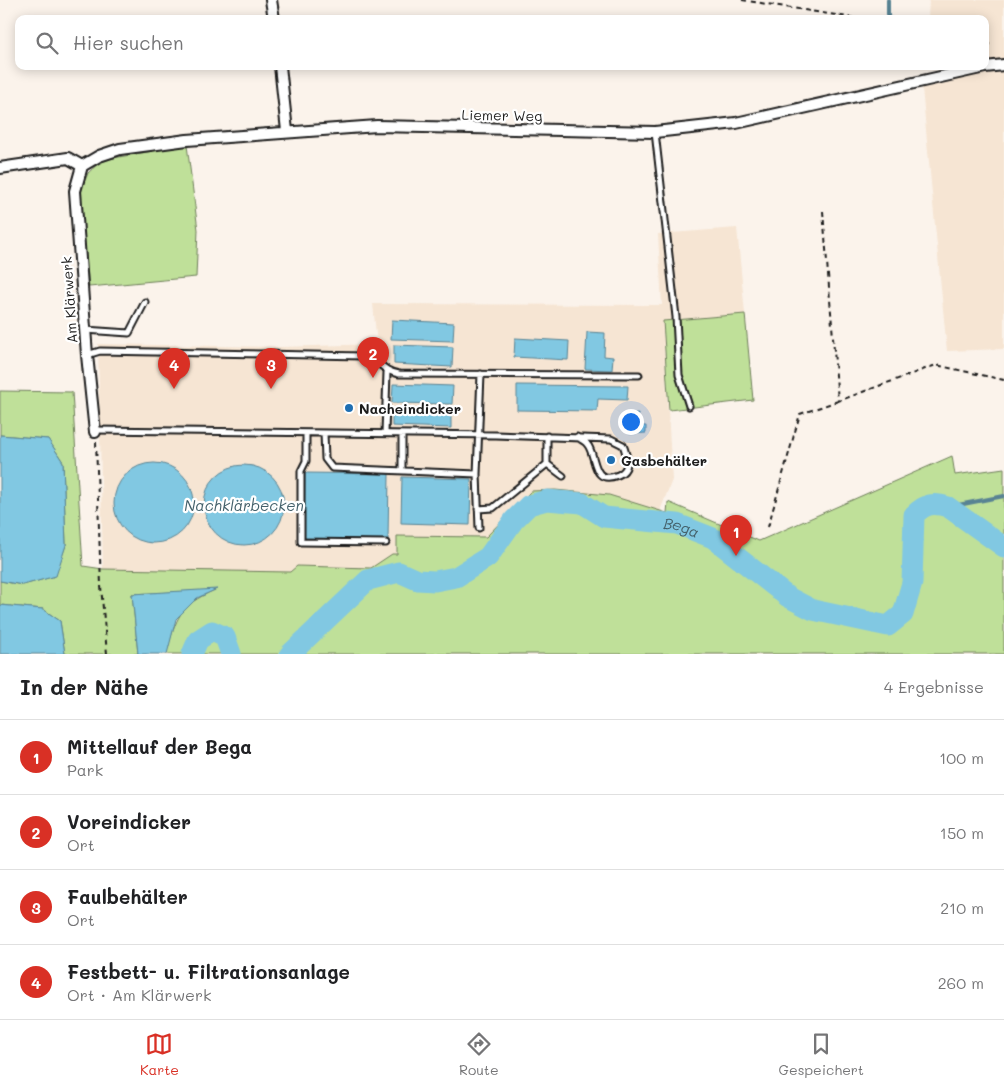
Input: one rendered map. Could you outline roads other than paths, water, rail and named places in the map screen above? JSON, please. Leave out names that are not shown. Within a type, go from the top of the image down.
[{"type":"street","points":[[271,0],[273,15]]},
{"type":"street","name":"Liemer Weg","points":[[989,67],[1004,65]]},
{"type":"street","points":[[280,70],[287,131]]},
{"type":"street","name":"Liemer Weg","points":[[82,166],[98,156],[120,149],[187,140],[287,131],[377,126],[655,132],[736,123],[972,70]]},
{"type":"street","points":[[0,168],[68,158],[82,166]]},
{"type":"street","name":"Am Klärwerk","points":[[82,166],[74,190],[95,431]]},
{"type":"lane","points":[[655,132],[676,317],[679,375],[689,406]]},
{"type":"lane","points":[[85,330],[129,333],[145,302]]},
{"type":"lane","points":[[87,355],[100,351],[363,356],[373,358],[387,372],[399,374],[639,375]]},
{"type":"lane","points":[[385,433],[387,372]]},
{"type":"lane","points":[[479,528],[477,435],[480,424],[481,374]]},
{"type":"lane","points":[[95,431],[385,433],[577,437],[611,440],[623,445],[627,455],[626,468],[622,474],[613,477],[603,476],[594,467],[587,444],[577,437]]},
{"type":"lane","points":[[306,433],[306,461],[301,471],[301,542],[386,542]]},
{"type":"lane","points":[[324,433],[324,459],[332,468],[477,474]]},
{"type":"lane","points":[[402,434],[402,471]]},
{"type":"lane","points":[[478,510],[493,508],[547,464],[548,436]]},
{"type":"lane","points":[[547,464],[563,476]]},
{"type":"water","points":[[392,320],[454,323],[453,341],[391,339]]},
{"type":"water","points":[[587,332],[605,333],[604,356],[613,357],[612,370],[585,369]]},
{"type":"water","points":[[515,338],[569,341],[568,360],[514,357]]},
{"type":"water","points":[[394,345],[453,347],[452,367],[394,364]]},
{"type":"water","points":[[393,384],[453,386],[452,404],[392,403]]},
{"type":"water","points":[[517,385],[628,386],[627,400],[598,399],[597,411],[517,410]]},
{"type":"water","points":[[392,409],[451,410],[451,428],[392,426]]},
{"type":"water","points":[[638,414],[639,419],[632,420],[633,426],[646,426],[646,433],[629,434],[628,415]]},
{"type":"water","points":[[0,435],[48,439],[63,462],[66,545],[56,576],[23,585],[0,581]]},
{"type":"water","name":"Nachklärbecken","points":[[154,463],[169,466],[182,475],[191,488],[194,503],[191,518],[182,531],[169,540],[154,543],[139,540],[126,531],[117,518],[114,503],[117,488],[126,475],[139,466]]},
{"type":"water","name":"Nachklärbecken","points":[[244,465],[259,468],[272,477],[281,490],[284,505],[281,520],[272,533],[259,542],[244,545],[229,542],[216,533],[207,520],[204,505],[207,490],[216,477],[229,468]]},
{"type":"water","points":[[305,473],[389,474],[388,540],[304,538]]},
{"type":"water","points":[[402,477],[471,479],[470,525],[401,523]]},
{"type":"water","points":[[217,589],[197,598],[176,619],[167,654],[138,654],[132,594]]},
{"type":"water","points":[[0,605],[43,609],[60,621],[65,654],[0,654]]},
{"type":"waterway","points":[[888,0],[888,15]]},
{"type":"waterway","points":[[948,507],[1004,496]]},
{"type":"waterway","name":"Bega","points":[[290,654],[368,580],[399,572],[417,580],[435,581],[456,577],[488,557],[514,520],[529,505],[547,500],[582,503],[604,517],[677,524],[713,538],[788,597],[813,610],[888,626],[903,614],[912,583],[914,515],[922,508],[934,504],[948,507],[1004,547]]},
{"type":"waterway","name":"Bega","points":[[192,654],[198,640],[212,631],[225,637],[231,654]]},
{"type":"place","name":"Voreindicker","points":[[373,378]]},
{"type":"place","name":"Festbett- u. Filtrationsanlage","points":[[174,389]]},
{"type":"place","name":"Faulbehälter","points":[[271,389]]},
{"type":"place","name":"Nacheindicker","points":[[349,408]]},
{"type":"place","name":"Gasbehälter","points":[[611,460]]},
{"type":"place","name":"Mittellauf der Bega","points":[[736,556]]}]
